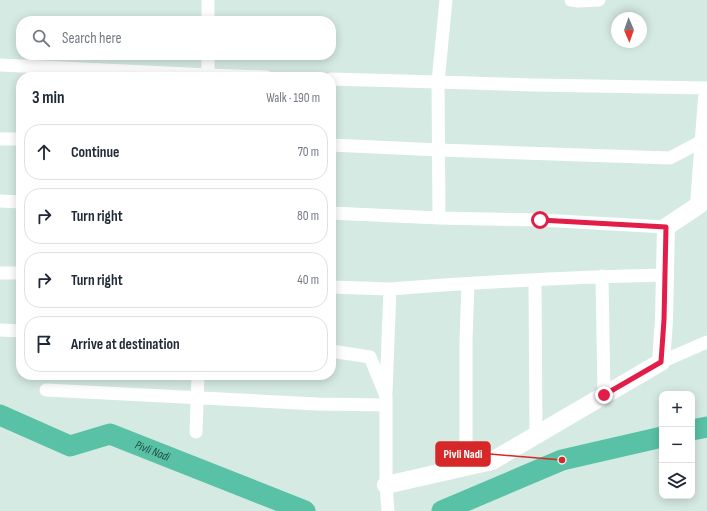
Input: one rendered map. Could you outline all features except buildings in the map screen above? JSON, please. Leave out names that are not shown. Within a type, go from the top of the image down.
[{"type":"street","points":[[208,0],[208,16]]},
{"type":"street","points":[[439,218],[438,82],[446,0]]},
{"type":"street","points":[[571,0],[599,0]]},
{"type":"street","points":[[208,60],[208,72]]},
{"type":"street","points":[[0,66],[125,72]]},
{"type":"street","points":[[336,79],[535,86],[707,88]]},
{"type":"street","points":[[336,213],[439,218],[540,220],[666,227],[699,205],[707,98]]},
{"type":"street","points":[[0,139],[16,139]]},
{"type":"street","points":[[336,145],[670,158],[704,140]]},
{"type":"street","points":[[0,201],[16,202]]},
{"type":"street","points":[[661,362],[664,320],[666,227]]},
{"type":"street","points":[[0,273],[16,273]]},
{"type":"street","points":[[336,287],[390,289],[602,276],[665,275]]},
{"type":"street","points":[[602,276],[604,395]]},
{"type":"street","points":[[535,280],[536,435]]},
{"type":"street","points":[[466,467],[466,340],[468,284]]},
{"type":"street","points":[[388,511],[386,490],[386,401],[390,289]]},
{"type":"street","points":[[0,330],[16,331]]},
{"type":"street","points":[[386,490],[492,461],[661,362],[707,342]]},
{"type":"street","points":[[336,351],[370,357],[386,401]]},
{"type":"street","points":[[196,432],[198,380]]},
{"type":"street","points":[[46,390],[316,404],[386,401]]},
{"type":"waterway","name":"Pivli Nadi","points":[[0,415],[70,446],[110,434],[305,511]]},
{"type":"waterway","name":"Pivli Nadi","points":[[695,429],[707,427]]},
{"type":"waterway","name":"Pivli Nadi","points":[[442,511],[562,460],[659,438]]},
{"type":"place","name":"Pivli Nadi","points":[[562,460]]},
{"type":"route","points":[[540,220],[666,227],[664,320],[661,362],[604,395]]}]
